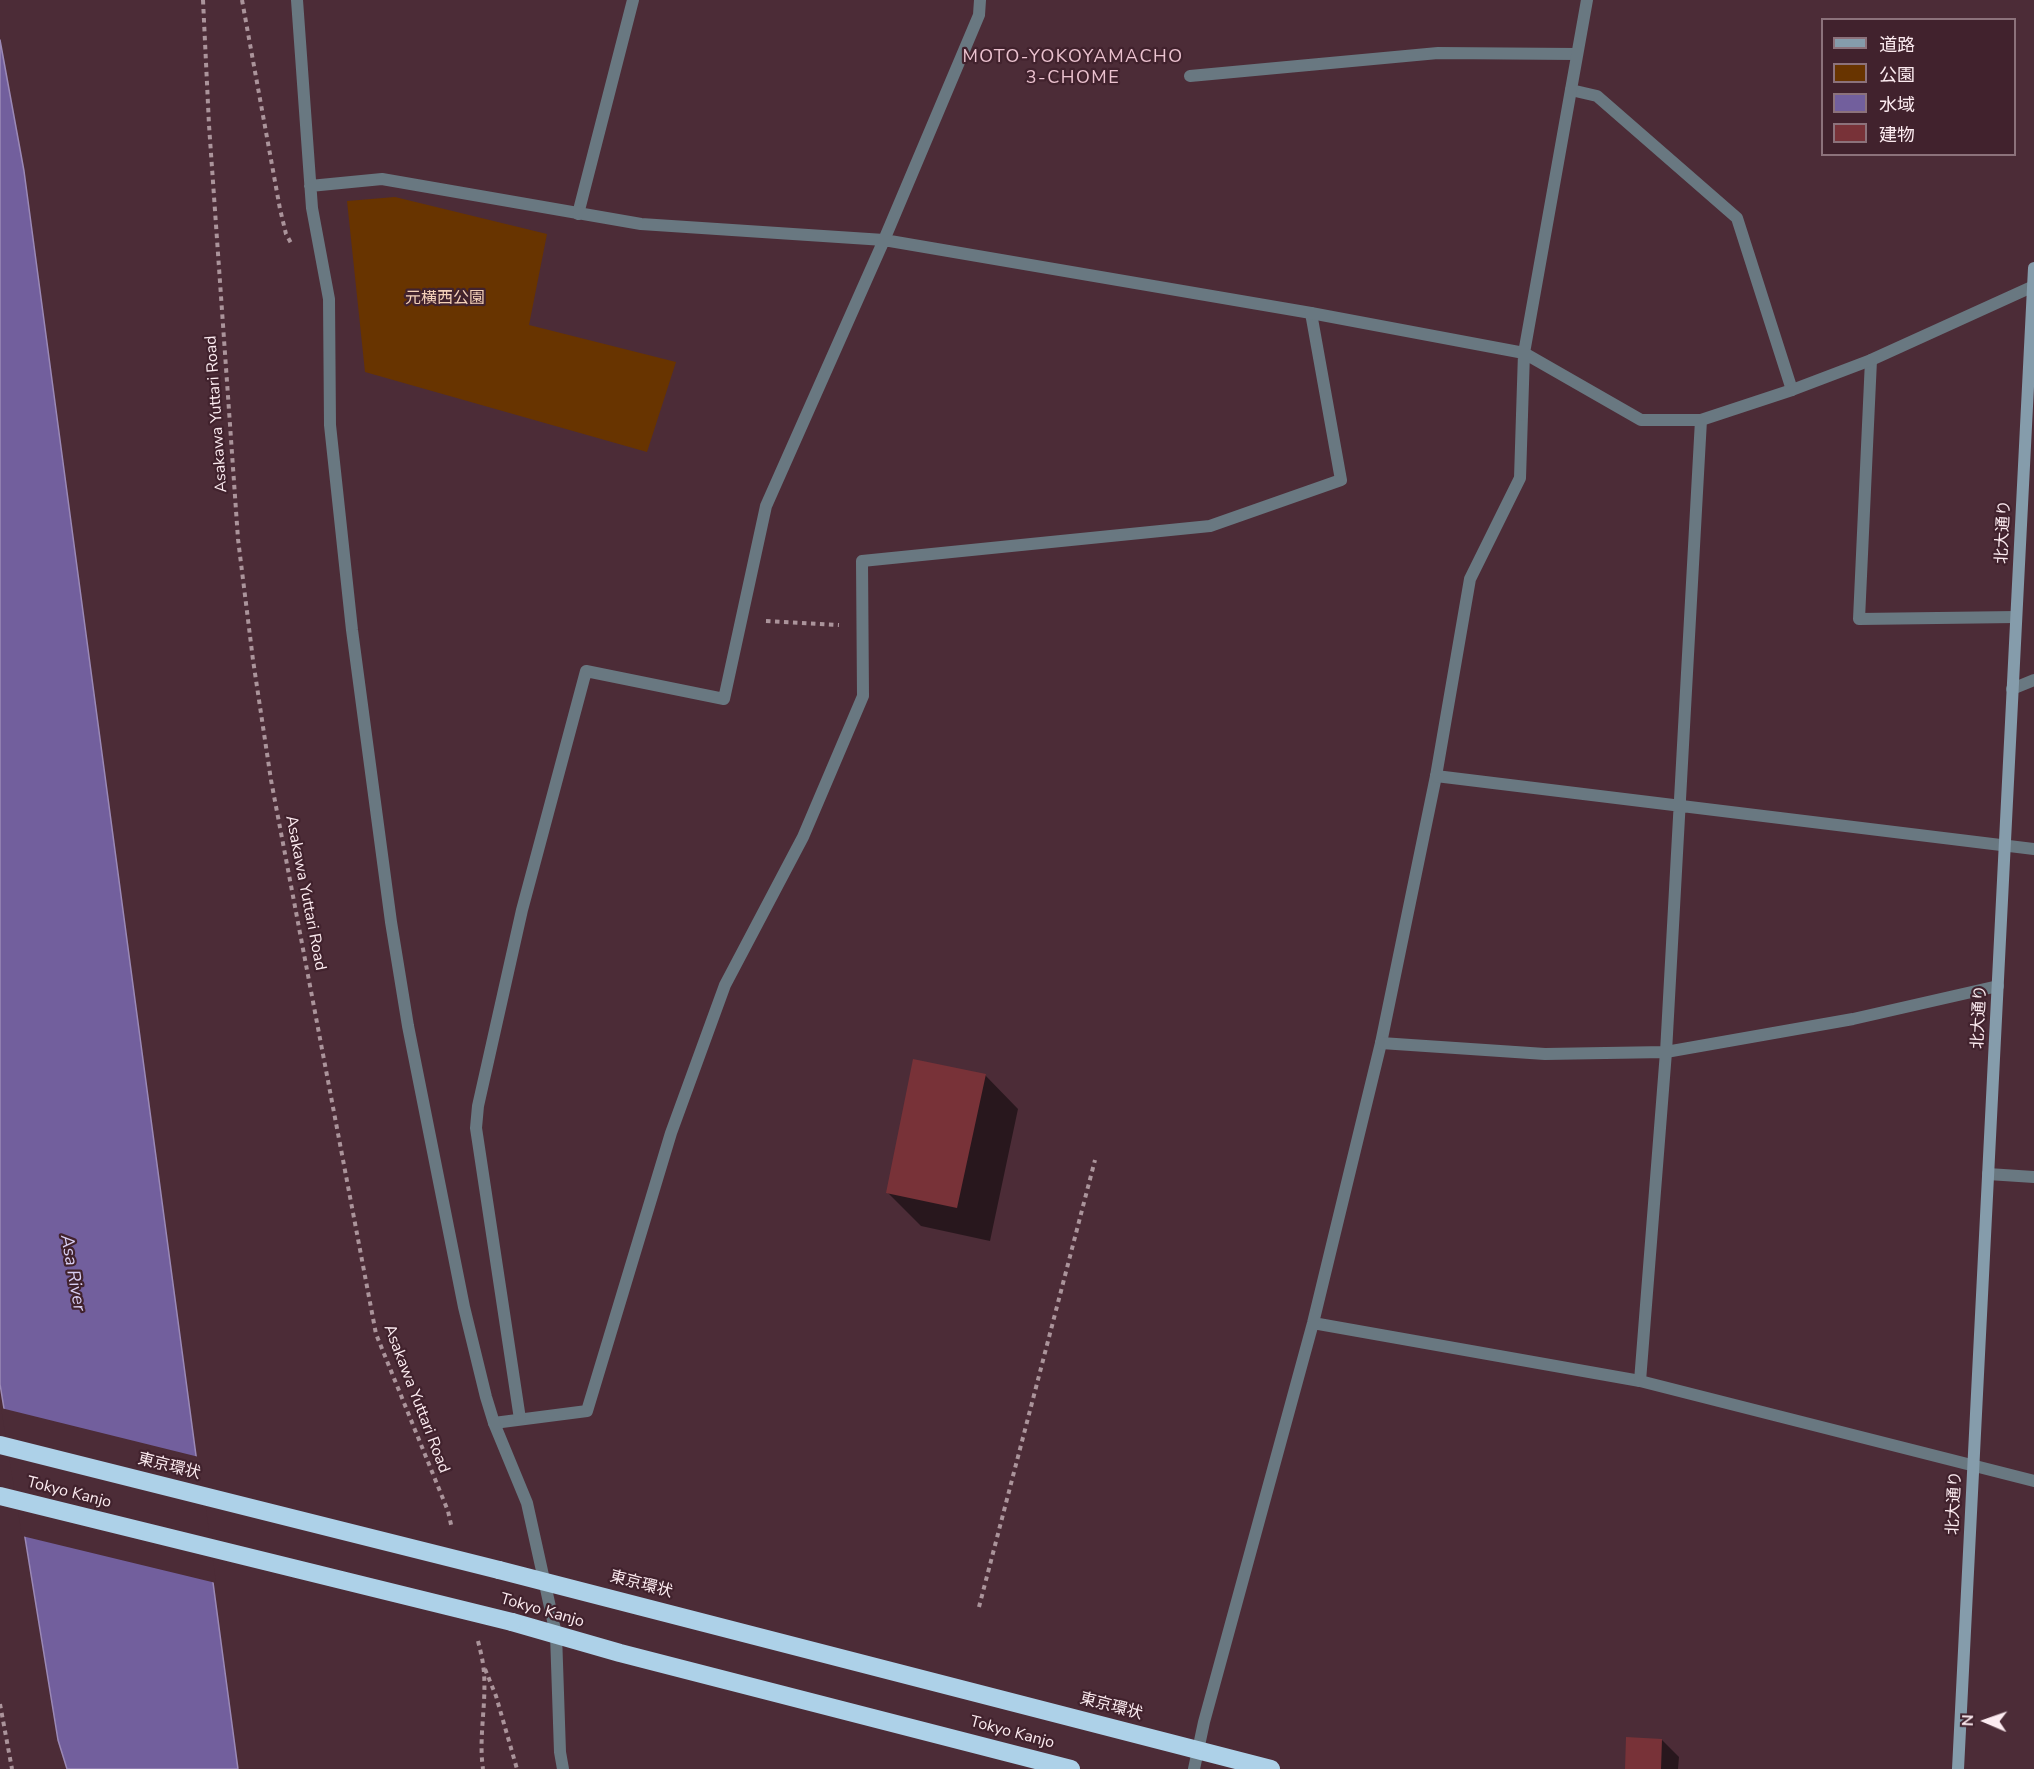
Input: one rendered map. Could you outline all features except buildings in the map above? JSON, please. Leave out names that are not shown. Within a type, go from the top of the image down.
[{"type":"highway","name":"東京環状","points":[[0,1445],[545,1581],[1271,1769]]},
{"type":"highway","name":"Tokyo Kanjo","points":[[0,1496],[512,1622],[620,1653],[1071,1769]]},
{"type":"street","points":[[297,0],[310,186],[329,298],[330,425],[352,630],[391,922],[408,1026],[460,1284],[494,1423],[527,1503],[556,1634],[560,1752],[563,1769]]},
{"type":"street","points":[[578,214],[633,0]]},
{"type":"street","points":[[520,1419],[476,1128],[478,1106],[522,910],[586,671],[724,699],[766,506],[884,240],[979,15],[980,0]]},
{"type":"street","points":[[1194,1769],[1204,1722],[1313,1323],[1381,1044],[1436,776],[1470,579],[1520,478],[1524,353],[1587,0]]},
{"type":"street","points":[[1190,76],[1438,53],[1577,54]]},
{"type":"street","points":[[1571,90],[1597,96],[1737,218],[1792,390]]},
{"type":"street","points":[[310,186],[382,179],[641,224],[884,240],[1311,313],[1524,353],[1641,420],[1701,420],[1792,390],[1871,360],[2034,287]]},
{"type":"street","name":"北大通り","points":[[1958,1769],[2012,689],[2029,474],[2034,268]]},
{"type":"street","points":[[494,1423],[587,1410],[671,1133],[725,985],[803,837],[863,696],[862,561],[1210,526],[1341,480],[1311,313]]},
{"type":"street","points":[[1871,360],[1859,619],[2016,617]]},
{"type":"street","points":[[1640,1382],[1666,1052],[1701,420]]},
{"type":"street","points":[[2012,689],[2034,680]]},
{"type":"street","points":[[1436,776],[2034,849]]},
{"type":"street","points":[[1381,1044],[1545,1054],[1666,1052],[1853,1019],[1998,986]]},
{"type":"street","points":[[1988,1174],[2034,1177]]},
{"type":"street","points":[[1313,1323],[1640,1382],[2034,1481]]},
{"type":"path","name":"Asakawa Yuttari Road","points":[[203,0],[209,125],[238,538],[252,660],[270,770],[376,1334],[448,1511],[453,1533]]},
{"type":"path","points":[[741,620],[863,627]]},
{"type":"path","points":[[979,1607],[1095,1160]]},
{"type":"path","points":[[476,1632],[517,1769]]},
{"type":"path","points":[[483,1769],[480,1750],[484,1665]]},
{"type":"path","points":[[0,1704],[12,1769]]},
{"type":"green space","name":"元横西公園","points":[[395,197],[547,234],[529,325],[676,362],[647,452],[365,372],[347,201]]},
{"type":"water","name":"Asa River","points":[[0,40],[24,171],[238,1769],[67,1769],[58,1740],[0,1384]]},
{"type":"pier","points":[[1,1408],[199,1457],[216,1583],[22,1536]]},
{"type":"district","name":"MOTO-YOKOYAMACHO 3-CHOME","points":[[1073,68]]}]
